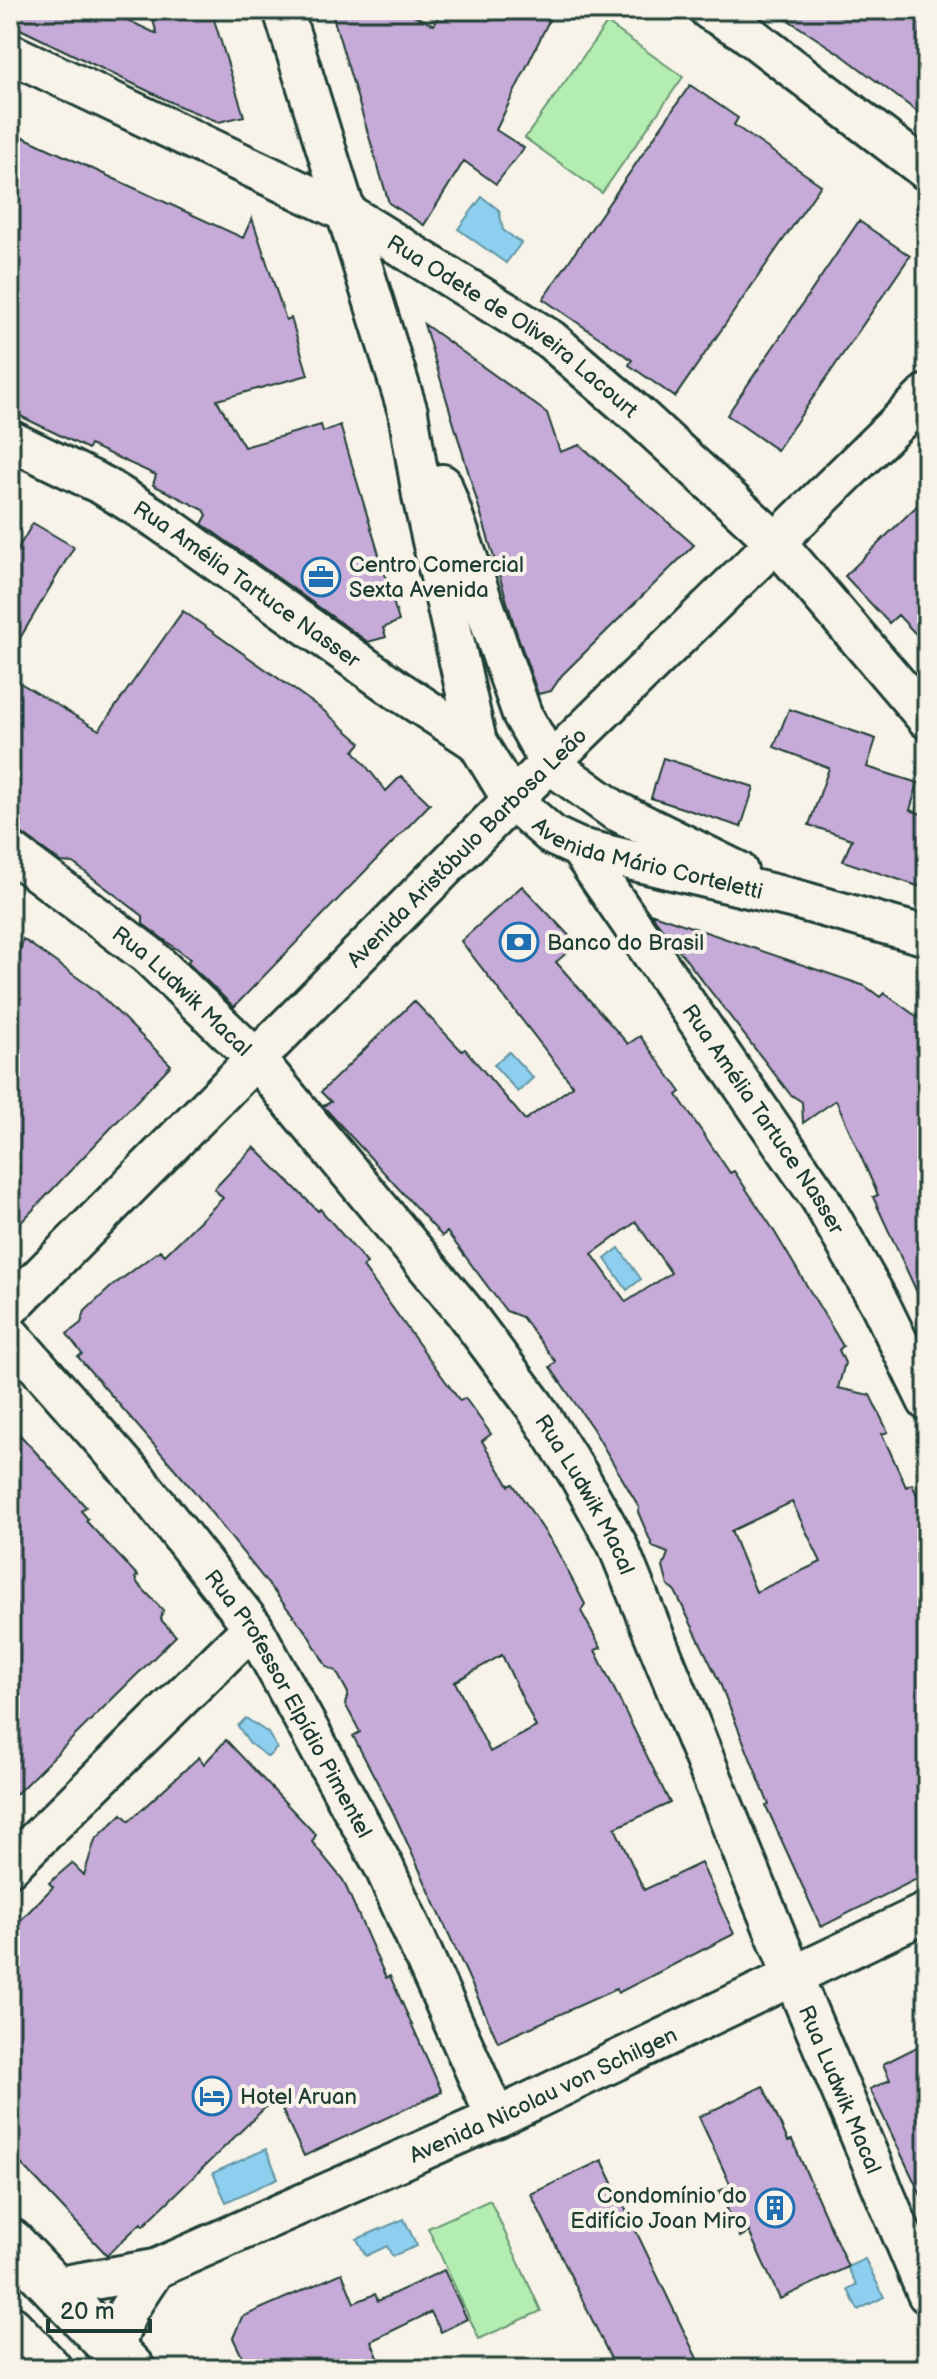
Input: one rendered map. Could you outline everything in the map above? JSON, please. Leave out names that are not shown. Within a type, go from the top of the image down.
[{"type":"main road","points":[[10,2241],[123,2359]]},
{"type":"main road","points":[[10,2328],[49,2369]]},
{"type":"street","points":[[283,10],[408,412],[444,489],[522,714],[550,764]]},
{"type":"street","points":[[709,10],[750,20],[927,171]]},
{"type":"street","name":"Rua Odete de Oliveira Lacourt","points":[[10,53],[345,212],[551,340],[776,542],[927,719]]},
{"type":"street","name":"Avenida Aristóbulo Barbosa Leão","points":[[10,1307],[512,800],[927,394]]},
{"type":"street","points":[[408,412],[422,496],[477,742]]},
{"type":"street","name":"Rua Amélia Tartuce Nasser","points":[[10,440],[104,486],[149,514],[477,742]]},
{"type":"street","name":"Avenida Mário Corteletti","points":[[477,742],[512,800],[553,836],[579,848],[795,899],[927,936]]},
{"type":"street","name":"Avenida Mário Corteletti","points":[[550,764],[614,810],[795,899]]},
{"type":"street","name":"Rua Amélia Tartuce Nasser","points":[[579,848],[820,1198],[880,1304],[927,1401]]},
{"type":"street","name":"Rua Ludwik Macal","points":[[10,851],[148,955],[257,1060],[464,1311],[534,1405],[578,1474],[617,1544],[792,1974],[927,2294]]},
{"type":"street","name":"Rua Professor Elpídio Pimentel","points":[[10,1335],[136,1478],[253,1627],[384,1867],[496,2118]]},
{"type":"street","points":[[10,1866],[253,1627]]},
{"type":"street","name":"Avenida Nicolau von Schilgen","points":[[54,2287],[155,2269],[496,2118],[927,1912]]},
{"type":"street","points":[[123,2359],[128,2310],[155,2269]]},
{"type":"green space","points":[[607,23],[683,77],[602,193],[525,138]]},
{"type":"green space","points":[[490,2200],[541,2311],[479,2339],[428,2228]]},
{"type":"water","points":[[482,197],[499,210],[503,230],[521,243],[506,263],[458,229]]},
{"type":"water","points":[[509,1052],[533,1078],[518,1092],[494,1065]]},
{"type":"water","points":[[619,1248],[641,1279],[627,1290],[605,1259]]},
{"type":"water","points":[[246,1718],[268,1733],[277,1748],[268,1757],[249,1743],[238,1726]]},
{"type":"water","points":[[266,2149],[278,2178],[226,2202],[213,2173]]},
{"type":"water","points":[[404,2219],[417,2246],[392,2256],[387,2246],[366,2256],[357,2239]]},
{"type":"water","points":[[865,2259],[884,2297],[858,2310],[848,2290],[857,2285],[847,2267]]},
{"type":"building","points":[[10,10],[106,10],[157,34],[150,10],[211,10],[244,116],[219,122],[179,106],[10,24]]},
{"type":"building","points":[[331,10],[402,10],[434,25],[441,10],[554,10],[496,130],[524,148],[496,184],[464,161],[424,225],[389,203]]},
{"type":"building","points":[[773,10],[927,10],[927,119],[843,56]]},
{"type":"building","points":[[690,85],[738,118],[734,125],[821,185],[675,397],[629,365],[632,360],[543,299]]},
{"type":"building","points":[[10,131],[243,238],[252,218],[286,320],[291,318],[308,375],[217,400],[244,447],[321,425],[323,432],[340,425],[399,621],[383,628],[386,637],[368,642],[202,524],[207,515],[204,510],[153,485],[156,475],[90,445],[88,449],[10,411]]},
{"type":"building","points":[[859,221],[910,256],[777,450],[727,415]]},
{"type":"building","points":[[424,324],[547,413],[560,452],[580,445],[694,545],[562,675],[551,691],[538,694],[515,628]]},
{"type":"building","points":[[927,496],[927,646],[898,615],[889,623],[845,576]]},
{"type":"building","points":[[33,523],[74,547],[10,655],[10,562]]},
{"type":"building","points":[[183,611],[323,710],[361,743],[354,751],[386,791],[401,776],[430,804],[234,1007],[187,962],[190,959],[143,924],[143,916],[73,863],[61,862],[20,832],[22,822],[10,814],[10,677],[99,730]]},
{"type":"building","points":[[789,709],[876,739],[867,767],[918,783],[910,810],[927,816],[927,889],[843,861],[852,839],[809,825],[829,768],[774,747]]},
{"type":"building","points":[[663,758],[754,787],[741,827],[651,798]]},
{"type":"building","points":[[522,886],[577,944],[556,962],[628,1044],[640,1036],[681,1092],[677,1095],[730,1173],[734,1171],[771,1226],[843,1346],[839,1350],[845,1363],[838,1388],[870,1395],[888,1432],[882,1434],[906,1487],[912,1484],[927,1517],[927,1874],[821,1927],[766,1806],[769,1805],[719,1681],[675,1591],[668,1586],[663,1567],[668,1553],[653,1547],[638,1512],[639,1507],[593,1429],[550,1367],[556,1362],[522,1317],[506,1311],[447,1232],[442,1236],[323,1106],[331,1102],[321,1092],[414,1001],[462,1051],[465,1049],[525,1120],[573,1086],[461,941]],"holes":[[[636,1222],[671,1273],[626,1302],[592,1254]],[[792,1502],[821,1562],[756,1592],[731,1531]]]},
{"type":"building","points":[[650,913],[865,986],[880,997],[884,993],[927,1024],[927,1314],[873,1197],[878,1195],[836,1100],[803,1123],[802,1102],[790,1094]]},
{"type":"building","points":[[23,939],[95,990],[171,1065],[10,1234],[10,1012],[21,998],[10,990],[10,940],[21,948]]},
{"type":"building","points":[[254,1147],[318,1211],[320,1209],[367,1263],[363,1267],[460,1401],[465,1398],[491,1434],[482,1441],[509,1486],[513,1484],[555,1547],[585,1604],[581,1611],[601,1648],[595,1650],[670,1803],[615,1828],[644,1890],[701,1863],[734,1934],[618,1993],[616,1989],[498,2042],[394,1814],[353,1736],[360,1732],[345,1704],[348,1693],[336,1671],[327,1667],[307,1633],[193,1490],[78,1357],[82,1354],[67,1334],[81,1323],[85,1311],[111,1287],[160,1250],[165,1255],[223,1198],[214,1189]],"holes":[[[502,1655],[536,1727],[490,1752],[455,1682]]]},
{"type":"building","points":[[10,1424],[86,1507],[81,1511],[88,1519],[86,1521],[138,1576],[135,1578],[138,1584],[163,1610],[161,1620],[176,1636],[10,1800]]},
{"type":"building","points":[[226,1740],[316,1835],[312,1842],[343,1880],[386,1978],[390,1976],[442,2092],[304,2156],[276,2097],[143,2226],[141,2223],[107,2255],[10,2152],[10,1931],[53,1887],[49,1883],[72,1863],[84,1875],[95,1840],[122,1814],[129,1821],[199,1757],[204,1764]]},
{"type":"building","points":[[927,2042],[927,2208],[870,2089],[890,2080],[883,2064]]},
{"type":"building","name":"Condomínio do Edifício Joan Miro","points":[[763,2086],[788,2141],[792,2140],[848,2267],[780,2299],[749,2232],[740,2237],[719,2191],[731,2186],[699,2117]]},
{"type":"building","points":[[602,2160],[702,2369],[616,2369],[531,2194]]},
{"type":"building","points":[[444,2270],[467,2319],[441,2332],[431,2312],[371,2341],[383,2369],[248,2369],[233,2338],[242,2317],[342,2273],[354,2303],[375,2294],[378,2301]]},
{"type":"place","name":"Centro Comercial Sexta Avenida","points":[[321,577]]},
{"type":"place","name":"Banco do Brasil","points":[[519,942]]},
{"type":"place","name":"Hotel Aruan","points":[[212,2096]]},
{"type":"place","name":"Condomínio do Edifício Joan Miro","points":[[775,2208]]}]
